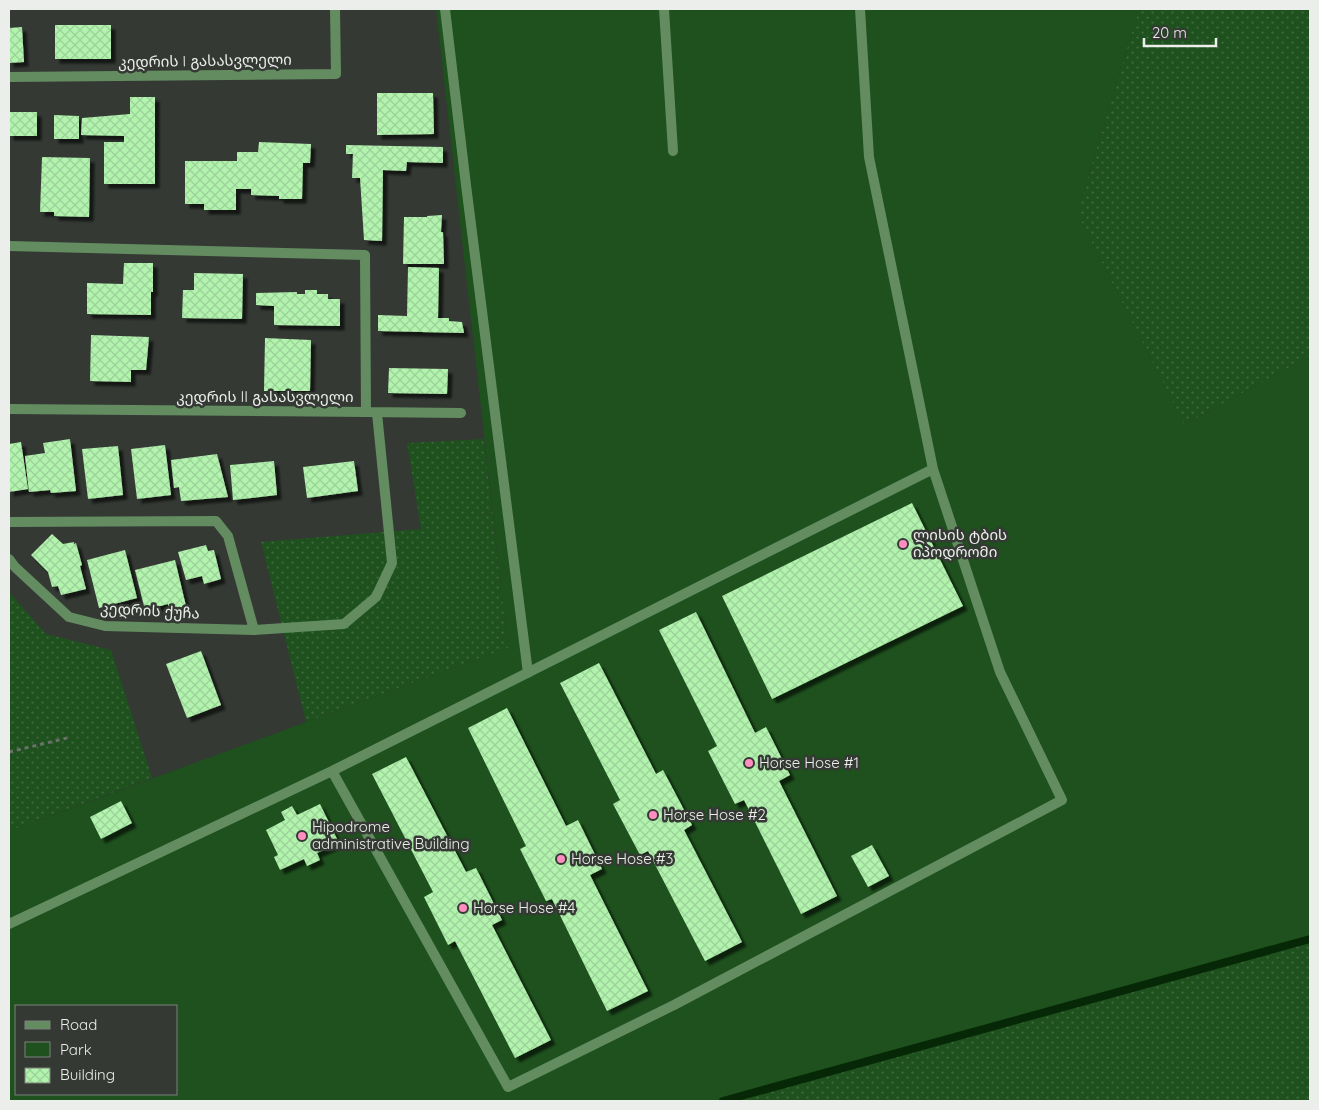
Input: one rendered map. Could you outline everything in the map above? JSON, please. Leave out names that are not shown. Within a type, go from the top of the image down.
[{"type":"street","name":"კედრის I გასასვლელი","points":[[9,78],[336,74],[335,9]]},
{"type":"street","points":[[445,9],[528,673]]},
{"type":"street","points":[[664,9],[673,151]]},
{"type":"street","points":[[332,771],[508,1087],[674,1005],[1062,800],[1000,672],[933,469],[869,157],[860,9]]},
{"type":"street","name":"კედრის II გასასვლელი","points":[[9,246],[365,255],[371,413],[9,409]]},
{"type":"street","points":[[371,413],[461,414]]},
{"type":"street","name":"კედრის ქუჩა","points":[[9,559],[69,617],[105,626],[254,630],[344,624],[376,597],[392,563],[371,413]]},
{"type":"street","points":[[9,924],[332,771],[933,469]]},
{"type":"street","points":[[9,522],[216,521],[228,536],[254,630]]},
{"type":"path","points":[[9,752],[67,738]]},
{"type":"green space","name":"ლისის ტბის იპოდრომი","points":[[436,9],[1139,9],[1077,213],[1184,425],[1310,356],[1310,939],[720,1101],[9,1101],[9,831],[508,648]]},
{"type":"green space","points":[[1139,9],[1310,9],[1310,356],[1184,425],[1077,213]]},
{"type":"green space","points":[[484,439],[508,648],[306,722],[261,542],[421,529],[407,443]]},
{"type":"green space","points":[[9,592],[46,634],[111,650],[152,778],[9,831]]},
{"type":"green space","points":[[1310,939],[1310,1101],[723,1101]]},
{"type":"building","points":[[55,25],[111,25],[111,59],[55,59]]},
{"type":"building","points":[[22,27],[24,62],[9,63],[9,28]]},
{"type":"building","points":[[377,93],[433,93],[434,134],[377,135]]},
{"type":"building","points":[[130,97],[155,97],[155,184],[104,184],[104,142],[124,142],[124,136],[81,135],[82,118],[130,114]]},
{"type":"building","points":[[9,112],[37,112],[37,136],[9,136]]},
{"type":"building","points":[[54,115],[79,116],[79,139],[54,139]]},
{"type":"building","points":[[259,142],[311,144],[310,163],[303,163],[302,199],[279,199],[279,196],[251,195],[251,189],[236,189],[236,210],[204,210],[204,204],[185,204],[185,161],[237,161],[237,152],[258,152]]},
{"type":"building","points":[[346,145],[443,147],[443,163],[407,162],[406,171],[383,170],[382,241],[364,240],[360,178],[352,178],[353,154],[346,154]]},
{"type":"building","points":[[42,157],[90,158],[89,217],[54,216],[54,212],[40,212]]},
{"type":"building","points":[[442,215],[441,232],[443,232],[444,264],[403,264],[404,217]]},
{"type":"building","points":[[124,263],[153,263],[151,315],[87,314],[87,283],[123,284]]},
{"type":"building","points":[[408,267],[439,268],[438,318],[449,318],[449,321],[462,322],[464,333],[378,331],[378,315],[407,316]]},
{"type":"building","points":[[194,273],[243,274],[242,319],[182,318],[183,290],[194,290]]},
{"type":"building","points":[[305,290],[317,290],[317,294],[328,294],[328,299],[340,299],[340,326],[274,325],[274,306],[256,305],[256,293],[297,292],[297,294],[305,294]]},
{"type":"building","points":[[91,335],[149,337],[146,370],[131,370],[131,382],[90,381]]},
{"type":"building","points":[[265,338],[311,340],[310,391],[264,391]]},
{"type":"building","points":[[389,368],[448,369],[447,394],[388,393]]},
{"type":"building","points":[[70,439],[76,491],[51,493],[50,490],[29,492],[25,456],[45,453],[43,443]]},
{"type":"building","points":[[21,442],[28,489],[9,492],[9,444]]},
{"type":"building","points":[[165,445],[171,495],[137,499],[131,449]]},
{"type":"building","points":[[118,446],[123,495],[88,499],[82,449]]},
{"type":"building","points":[[217,454],[228,497],[181,501],[179,487],[174,488],[171,460]]},
{"type":"building","points":[[274,461],[277,495],[233,500],[230,465]]},
{"type":"building","points":[[354,461],[358,491],[307,498],[303,467]]},
{"type":"building","points":[[912,503],[963,606],[772,699],[722,596]]},
{"type":"building","points":[[52,534],[63,544],[76,543],[86,589],[61,595],[58,586],[52,587],[48,572],[31,555]]},
{"type":"building","points":[[206,545],[208,551],[214,550],[221,579],[204,584],[202,576],[186,580],[178,552]]},
{"type":"building","points":[[125,550],[137,598],[99,608],[87,560]]},
{"type":"building","points":[[175,560],[186,606],[170,611],[168,604],[145,610],[135,570]]},
{"type":"building","name":"Horse Hose #1","points":[[696,612],[755,733],[766,727],[790,775],[779,781],[837,896],[801,914],[744,800],[735,804],[708,751],[717,746],[659,630]]},
{"type":"building","points":[[201,651],[221,705],[187,718],[166,664]]},
{"type":"building","name":"Horse Hose #2","points":[[599,663],[656,774],[663,770],[692,825],[684,830],[742,942],[705,961],[648,851],[640,855],[613,804],[620,800],[560,683]]},
{"type":"building","name":"Horse Hose #3","points":[[507,708],[566,826],[578,820],[602,869],[590,875],[648,991],[607,1011],[552,899],[546,901],[520,849],[526,846],[468,728]]},
{"type":"building","name":"Horse Hose #4","points":[[406,757],[466,872],[476,868],[502,920],[492,925],[551,1040],[515,1058],[455,941],[448,945],[424,897],[433,892],[372,774]]},
{"type":"building","points":[[121,801],[132,823],[101,839],[90,817]]},
{"type":"building","name":"Hipodrome administrative Building","points":[[320,804],[339,843],[317,853],[320,860],[307,866],[304,859],[280,870],[274,857],[278,855],[266,830],[285,820],[281,812],[292,806],[297,815]]},
{"type":"building","points":[[872,845],[889,876],[868,887],[851,856]]},
{"type":"waterway","points":[[723,1101],[1310,939]]},
{"type":"place","name":"ლისის ტბის იპოდრომი","points":[[903,544]]},
{"type":"place","name":"Horse Hose #1","points":[[749,763]]},
{"type":"place","name":"Horse Hose #2","points":[[653,815]]},
{"type":"place","name":"Hipodrome administrative Building","points":[[302,836]]},
{"type":"place","name":"Horse Hose #3","points":[[561,859]]},
{"type":"place","name":"Horse Hose #4","points":[[463,908]]}]
